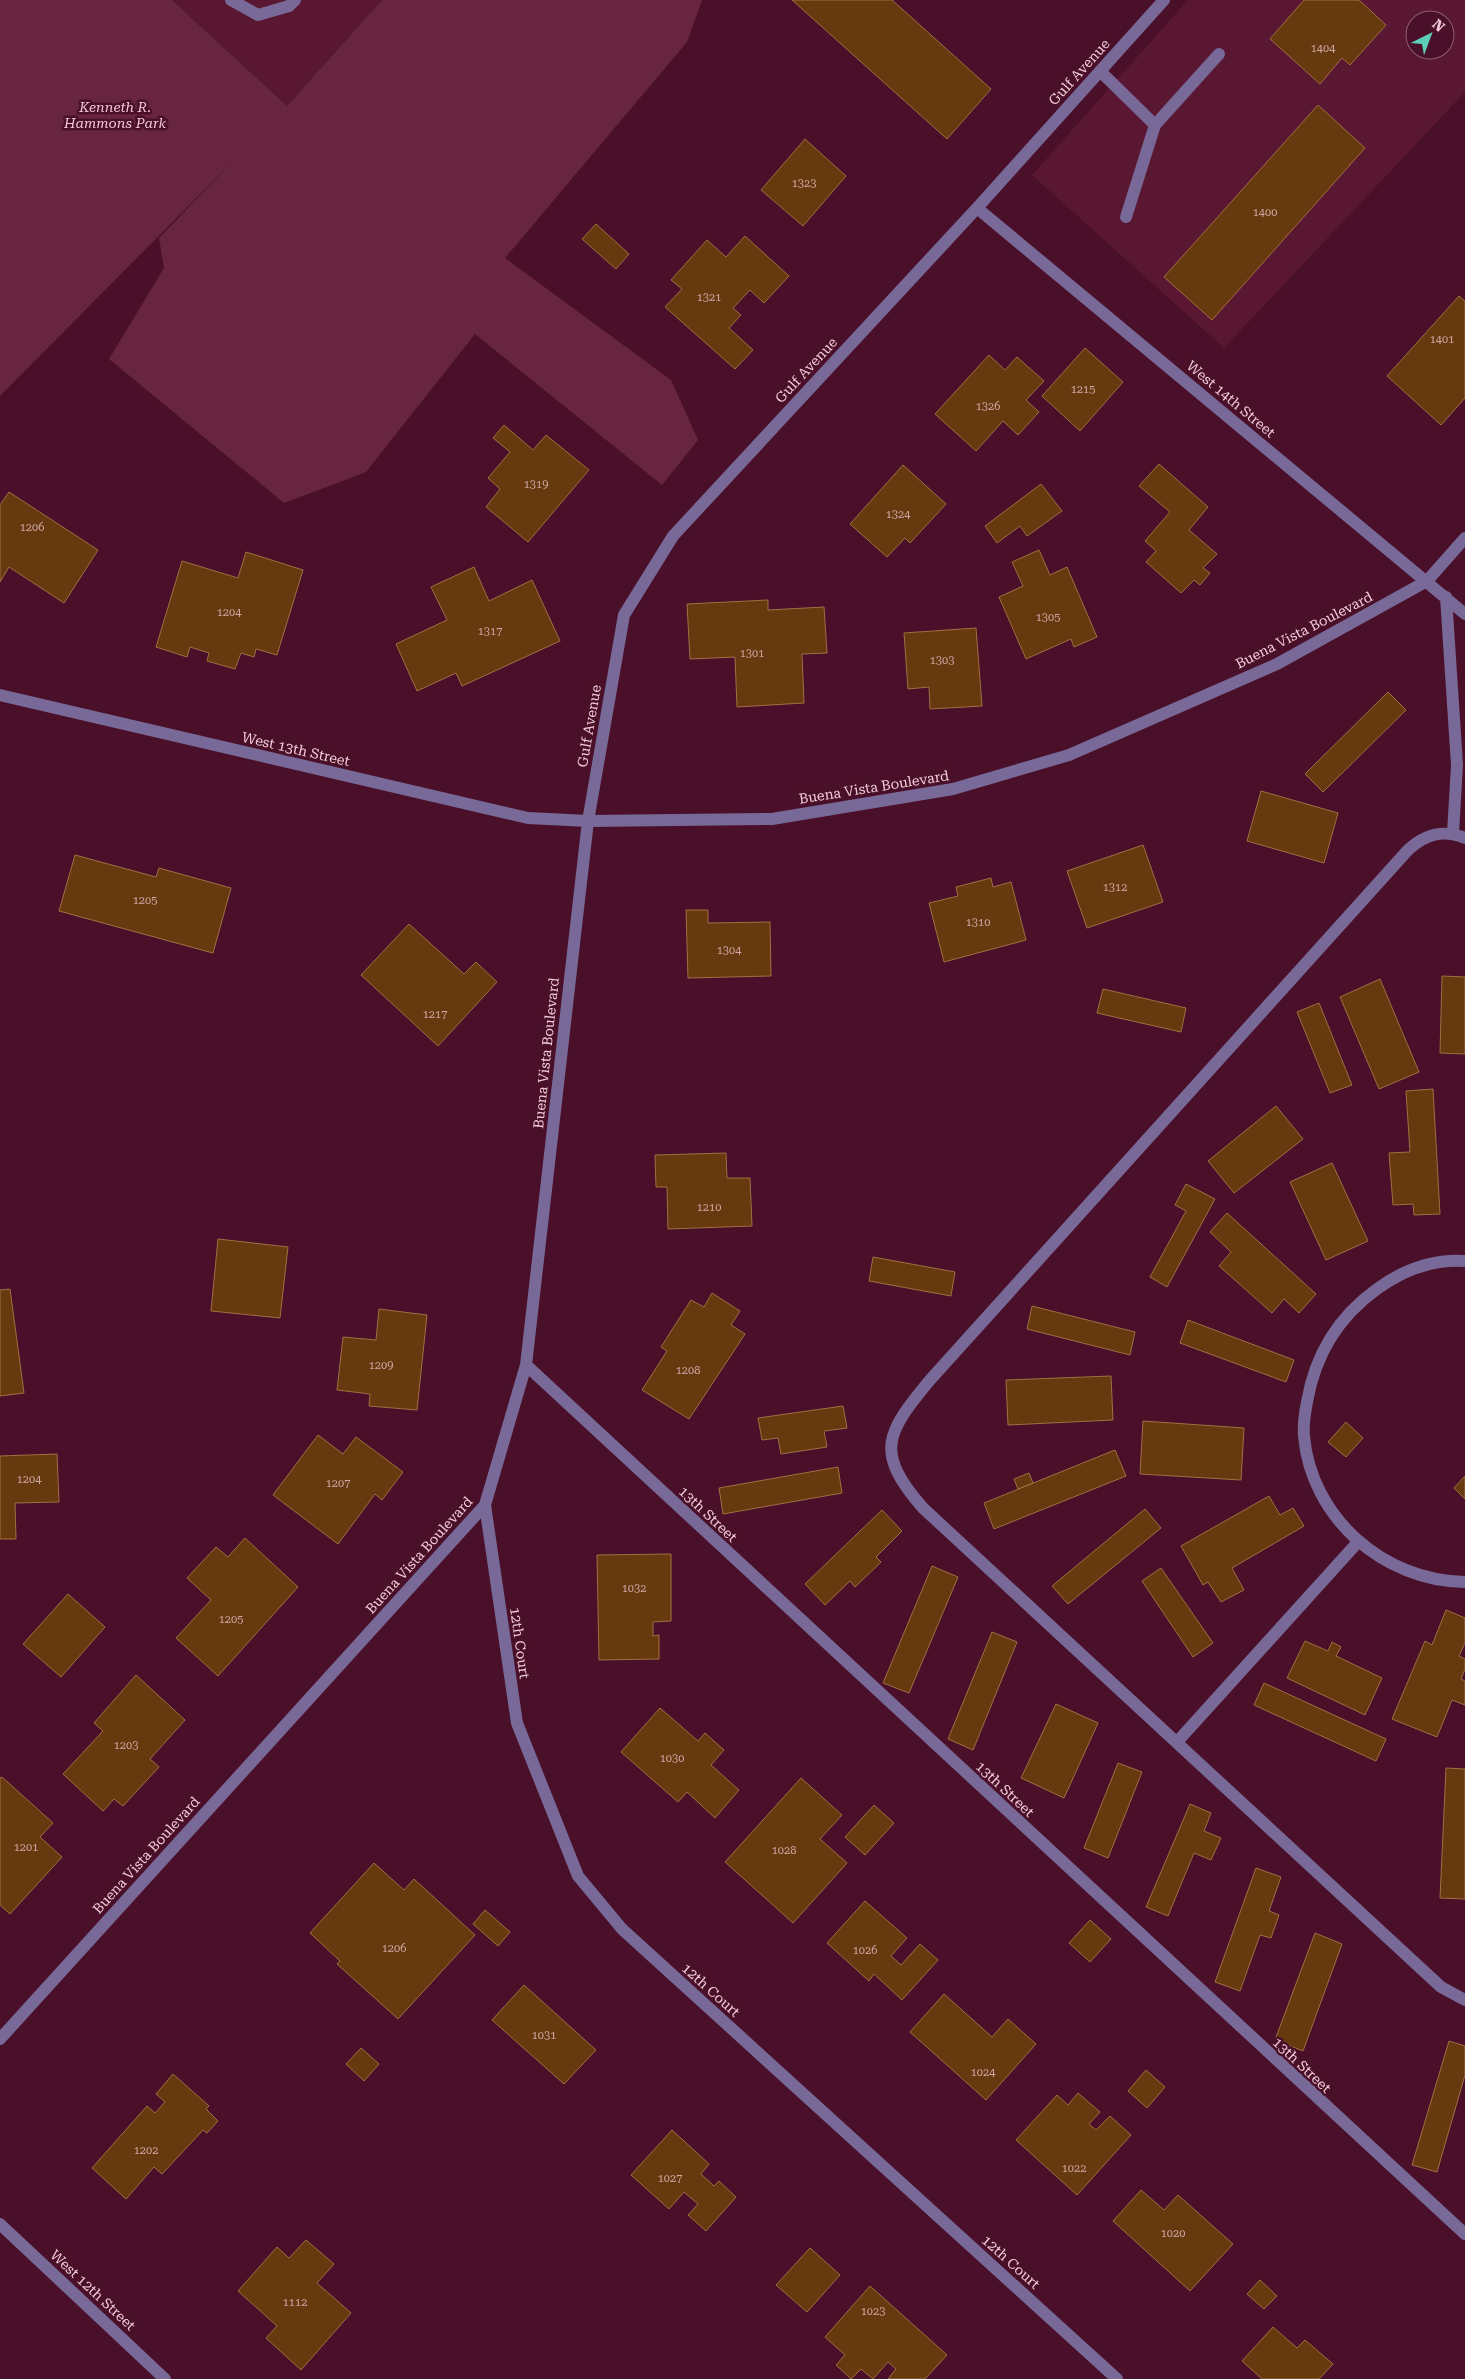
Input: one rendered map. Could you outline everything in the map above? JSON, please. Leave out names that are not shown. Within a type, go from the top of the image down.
[{"type":"street","points":[[231,0],[258,15],[289,6],[295,0]]},
{"type":"street","name":"Gulf Avenue","points":[[588,821],[624,615],[673,536],[977,208],[1164,0]]},
{"type":"street","points":[[1126,217],[1155,125],[1219,54]]},
{"type":"street","points":[[1100,72],[1155,125]]},
{"type":"street","name":"West 14th Street","points":[[977,208],[1465,614]]},
{"type":"street","name":"Buena Vista Boulevard","points":[[0,2038],[485,1504],[526,1365],[588,821],[772,819],[953,789],[1069,755],[1277,664],[1427,581],[1465,538]]},
{"type":"street","points":[[1446,597],[1457,765],[1459,835],[1438,833],[1426,836],[1408,850],[930,1380],[900,1416],[893,1430],[891,1446],[893,1462],[900,1478],[923,1508],[1441,1987],[1465,2000]]},
{"type":"street","name":"West 13th Street","points":[[0,694],[528,818],[588,821]]},
{"type":"street","points":[[1465,1261],[1452,1260],[1428,1264],[1405,1271],[1364,1299],[1348,1315],[1332,1334],[1319,1357],[1310,1382],[1303,1434],[1308,1462],[1315,1485],[1327,1506],[1358,1542],[1377,1556],[1402,1569],[1431,1578],[1465,1582]]},
{"type":"street","name":"13th Street","points":[[526,1365],[1465,2234]]},
{"type":"street","name":"12th Court","points":[[485,1504],[517,1723],[578,1876],[622,1929],[1117,2379]]},
{"type":"street","points":[[1177,1742],[1358,1542]]},
{"type":"street","name":"West 12th Street","points":[[0,2224],[165,2379]]},
{"type":"shaded area","points":[[172,0],[382,0],[287,106]]},
{"type":"shaded area","points":[[1188,0],[1465,0],[1465,92],[1224,348],[1032,175]]},
{"type":"green space","name":"Kenneth R. Hammons Park","points":[[0,0],[172,0],[287,106],[382,0],[702,0],[687,42],[505,258],[671,380],[698,440],[662,485],[475,334],[366,472],[284,503],[109,359],[164,268],[159,238],[236,158],[0,396]]},
{"type":"building","points":[[792,0],[892,0],[991,89],[947,139]]},
{"type":"building","points":[[1304,0],[1359,0],[1386,25],[1350,65],[1342,58],[1320,84],[1270,39]]},
{"type":"building","points":[[1318,105],[1365,148],[1212,320],[1164,277]]},
{"type":"building","points":[[805,139],[846,176],[803,226],[761,190]]},
{"type":"building","points":[[596,224],[629,254],[616,269],[582,239]]},
{"type":"building","points":[[745,236],[789,276],[764,303],[750,290],[733,308],[741,315],[729,328],[753,350],[735,369],[665,307],[682,289],[671,280],[707,240],[726,257]]},
{"type":"building","points":[[1459,296],[1465,301],[1465,398],[1441,425],[1387,376]]},
{"type":"building","points":[[1085,348],[1123,382],[1080,431],[1042,396]]},
{"type":"building","points":[[989,355],[1005,370],[1017,357],[1044,381],[1026,400],[1039,412],[1018,435],[1003,421],[976,451],[935,414]]},
{"type":"building","points":[[504,425],[533,450],[546,435],[589,470],[528,542],[486,507],[500,489],[488,478],[510,452],[493,438]]},
{"type":"building","points":[[1159,464],[1208,507],[1189,530],[1217,554],[1203,568],[1210,573],[1200,585],[1194,580],[1181,593],[1146,562],[1156,551],[1145,541],[1170,512],[1139,486]]},
{"type":"building","points":[[903,465],[946,504],[910,543],[905,538],[887,557],[850,524]]},
{"type":"building","points":[[1041,484],[1062,511],[1027,536],[1020,526],[997,543],[985,526]]},
{"type":"building","points":[[9,492],[98,550],[64,603],[9,567],[0,582],[0,505]]},
{"type":"building","points":[[1039,550],[1050,575],[1067,567],[1097,637],[1074,647],[1071,639],[1026,659],[999,597],[1023,586],[1012,562]]},
{"type":"building","points":[[246,552],[303,570],[277,655],[256,649],[254,657],[241,653],[235,669],[207,661],[209,653],[190,647],[187,657],[156,647],[182,561],[238,578]]},
{"type":"building","points":[[474,567],[489,601],[532,580],[560,641],[462,686],[456,673],[417,691],[396,644],[447,620],[431,587]]},
{"type":"building","points":[[768,600],[768,610],[824,607],[827,653],[802,654],[804,703],[737,707],[735,657],[690,659],[687,604]]},
{"type":"building","points":[[976,628],[982,706],[930,709],[929,687],[908,689],[904,633]]},
{"type":"building","points":[[1388,692],[1406,710],[1323,792],[1305,774]]},
{"type":"building","points":[[1261,791],[1338,813],[1324,863],[1247,841]]},
{"type":"building","points":[[1143,845],[1163,902],[1087,928],[1067,871]]},
{"type":"building","points":[[75,855],[156,877],[159,868],[231,888],[213,953],[59,911]]},
{"type":"building","points":[[991,878],[993,887],[1011,882],[1026,940],[944,962],[929,903],[958,896],[956,887]]},
{"type":"building","points":[[686,910],[708,910],[708,923],[770,922],[771,976],[688,978]]},
{"type":"building","points":[[409,924],[464,974],[476,962],[497,982],[438,1046],[361,975]]},
{"type":"building","points":[[1442,976],[1465,977],[1465,1054],[1440,1053]]},
{"type":"building","points":[[1380,979],[1419,1072],[1379,1089],[1340,997]]},
{"type":"building","points":[[1103,989],[1186,1008],[1181,1032],[1097,1013]]},
{"type":"building","points":[[1319,1003],[1352,1085],[1330,1093],[1297,1012]]},
{"type":"building","points":[[1433,1089],[1440,1214],[1414,1215],[1413,1204],[1393,1205],[1389,1153],[1410,1152],[1406,1091]]},
{"type":"building","points":[[1276,1106],[1303,1139],[1234,1193],[1208,1161]]},
{"type":"building","points":[[726,1153],[727,1178],[750,1178],[752,1226],[668,1229],[667,1187],[656,1187],[655,1155]]},
{"type":"building","points":[[1332,1163],[1368,1241],[1326,1260],[1290,1182]]},
{"type":"building","points":[[1186,1184],[1215,1199],[1167,1287],[1150,1277],[1186,1211],[1175,1205]]},
{"type":"building","points":[[1227,1213],[1316,1294],[1299,1313],[1284,1299],[1272,1313],[1219,1266],[1231,1252],[1210,1232]]},
{"type":"building","points":[[218,1239],[288,1247],[280,1318],[211,1311]]},
{"type":"building","points":[[873,1257],[955,1272],[951,1296],[869,1281]]},
{"type":"building","points":[[10,1289],[24,1393],[0,1396],[0,1290]]},
{"type":"building","points":[[712,1293],[740,1311],[731,1325],[745,1334],[689,1419],[642,1390],[667,1351],[661,1347],[691,1300],[704,1307]]},
{"type":"building","points":[[1032,1306],[1135,1332],[1130,1355],[1027,1329]]},
{"type":"building","points":[[379,1309],[427,1315],[417,1410],[369,1406],[370,1394],[337,1390],[343,1337],[376,1340]]},
{"type":"building","points":[[1188,1320],[1294,1360],[1286,1382],[1180,1343]]},
{"type":"building","points":[[1111,1376],[1113,1420],[1008,1425],[1006,1380]]},
{"type":"building","points":[[843,1406],[847,1428],[824,1431],[827,1447],[781,1454],[778,1438],[762,1440],[758,1418]]},
{"type":"building","points":[[1143,1421],[1244,1428],[1241,1480],[1140,1474]]},
{"type":"building","points":[[1346,1422],[1363,1438],[1346,1457],[1328,1442]]},
{"type":"building","points":[[318,1435],[343,1454],[356,1437],[403,1472],[382,1500],[375,1494],[338,1544],[273,1495]]},
{"type":"building","points":[[1115,1450],[1126,1476],[994,1529],[984,1503]]},
{"type":"building","points":[[57,1454],[59,1502],[15,1503],[16,1539],[0,1539],[0,1456]]},
{"type":"building","points":[[838,1467],[842,1493],[723,1514],[719,1488]]},
{"type":"building","points":[[1029,1473],[1033,1483],[1018,1489],[1014,1479]]},
{"type":"building","points":[[1465,1476],[1465,1499],[1454,1488]]},
{"type":"building","points":[[1269,1496],[1280,1515],[1293,1508],[1304,1526],[1232,1568],[1244,1590],[1221,1602],[1208,1582],[1203,1585],[1181,1546]]},
{"type":"building","points":[[1145,1509],[1161,1528],[1068,1604],[1052,1586]]},
{"type":"building","points":[[882,1510],[902,1531],[876,1557],[881,1562],[855,1587],[850,1581],[825,1605],[805,1584]]},
{"type":"building","points":[[245,1538],[298,1587],[218,1676],[176,1638],[211,1600],[187,1578],[216,1547],[228,1557]]},
{"type":"building","points":[[671,1554],[671,1621],[653,1622],[653,1636],[659,1635],[659,1659],[599,1660],[597,1555]]},
{"type":"building","points":[[932,1566],[958,1577],[909,1693],[883,1683]]},
{"type":"building","points":[[1161,1568],[1213,1643],[1193,1657],[1142,1581]]},
{"type":"building","points":[[68,1594],[105,1627],[61,1677],[23,1644]]},
{"type":"building","points":[[1446,1610],[1465,1618],[1465,1643],[1459,1656],[1465,1659],[1465,1669],[1461,1679],[1465,1681],[1465,1705],[1452,1700],[1437,1737],[1392,1719],[1425,1641],[1432,1645]]},
{"type":"building","points":[[992,1632],[1017,1642],[973,1750],[948,1739]]},
{"type":"building","points":[[1305,1641],[1328,1651],[1332,1642],[1341,1647],[1336,1656],[1382,1678],[1365,1715],[1287,1678]]},
{"type":"building","points":[[136,1675],[185,1720],[150,1759],[159,1767],[123,1806],[114,1799],[103,1811],[63,1774],[103,1731],[94,1723]]},
{"type":"building","points":[[1264,1683],[1386,1739],[1376,1761],[1254,1705]]},
{"type":"building","points":[[1056,1704],[1098,1723],[1064,1798],[1021,1778]]},
{"type":"building","points":[[660,1708],[698,1741],[705,1733],[724,1750],[711,1765],[739,1790],[715,1818],[687,1792],[678,1802],[621,1752]]},
{"type":"building","points":[[1118,1763],[1142,1772],[1108,1858],[1084,1848]]},
{"type":"building","points":[[1446,1768],[1465,1769],[1465,1899],[1440,1898]]},
{"type":"building","points":[[2,1777],[53,1823],[40,1837],[62,1857],[10,1914],[0,1905],[0,1778]]},
{"type":"building","points":[[801,1778],[842,1815],[820,1839],[847,1863],[793,1923],[725,1862]]},
{"type":"building","points":[[1190,1804],[1211,1813],[1204,1831],[1221,1838],[1211,1860],[1194,1853],[1168,1916],[1146,1907]]},
{"type":"building","points":[[874,1805],[894,1823],[865,1855],[845,1837]]},
{"type":"building","points":[[374,1863],[404,1890],[414,1879],[475,1935],[398,2019],[337,1964],[340,1961],[310,1933]]},
{"type":"building","points":[[1256,1868],[1281,1877],[1269,1911],[1279,1915],[1271,1938],[1260,1935],[1240,1991],[1215,1982]]},
{"type":"building","points":[[865,1901],[907,1938],[891,1956],[901,1965],[920,1944],[938,1960],[902,2000],[874,1974],[869,1981],[827,1943]]},
{"type":"building","points":[[485,1910],[510,1932],[498,1946],[473,1924]]},
{"type":"building","points":[[1090,1920],[1111,1939],[1090,1962],[1069,1943]]},
{"type":"building","points":[[1315,1933],[1342,1944],[1303,2051],[1275,2040]]},
{"type":"building","points":[[524,1985],[596,2050],[564,2084],[492,2020]]},
{"type":"building","points":[[944,1994],[992,2037],[1008,2019],[1036,2044],[986,2100],[910,2032]]},
{"type":"building","points":[[1449,2041],[1465,2046],[1465,2075],[1437,2172],[1412,2165]]},
{"type":"building","points":[[361,2048],[379,2064],[364,2081],[346,2064]]},
{"type":"building","points":[[1146,2070],[1165,2087],[1147,2108],[1128,2091]]},
{"type":"building","points":[[173,2074],[209,2106],[206,2109],[218,2121],[207,2133],[203,2130],[162,2174],[154,2167],[126,2199],[92,2168],[147,2106],[155,2113],[165,2102],[156,2094]]},
{"type":"building","points":[[1078,2093],[1100,2112],[1089,2124],[1096,2130],[1110,2116],[1131,2135],[1077,2195],[1016,2140],[1057,2095],[1068,2105]]},
{"type":"building","points":[[672,2130],[709,2164],[701,2174],[714,2186],[719,2181],[736,2197],[706,2231],[688,2215],[698,2204],[684,2192],[669,2209],[631,2175]]},
{"type":"building","points":[[1141,2190],[1164,2210],[1178,2195],[1233,2244],[1190,2291],[1113,2221]]},
{"type":"building","points":[[306,2240],[334,2264],[317,2283],[351,2313],[301,2370],[266,2338],[277,2326],[238,2291],[277,2247],[289,2258]]},
{"type":"building","points":[[810,2248],[840,2275],[807,2312],[776,2285]]},
{"type":"building","points":[[1260,2280],[1277,2296],[1264,2309],[1247,2294]]},
{"type":"building","points":[[870,2286],[947,2355],[925,2379],[888,2379],[896,2369],[888,2362],[873,2379],[861,2369],[851,2379],[836,2365],[845,2355],[825,2337]]},
{"type":"building","points":[[1273,2327],[1297,2348],[1305,2340],[1333,2364],[1319,2379],[1262,2379],[1242,2361]]}]
